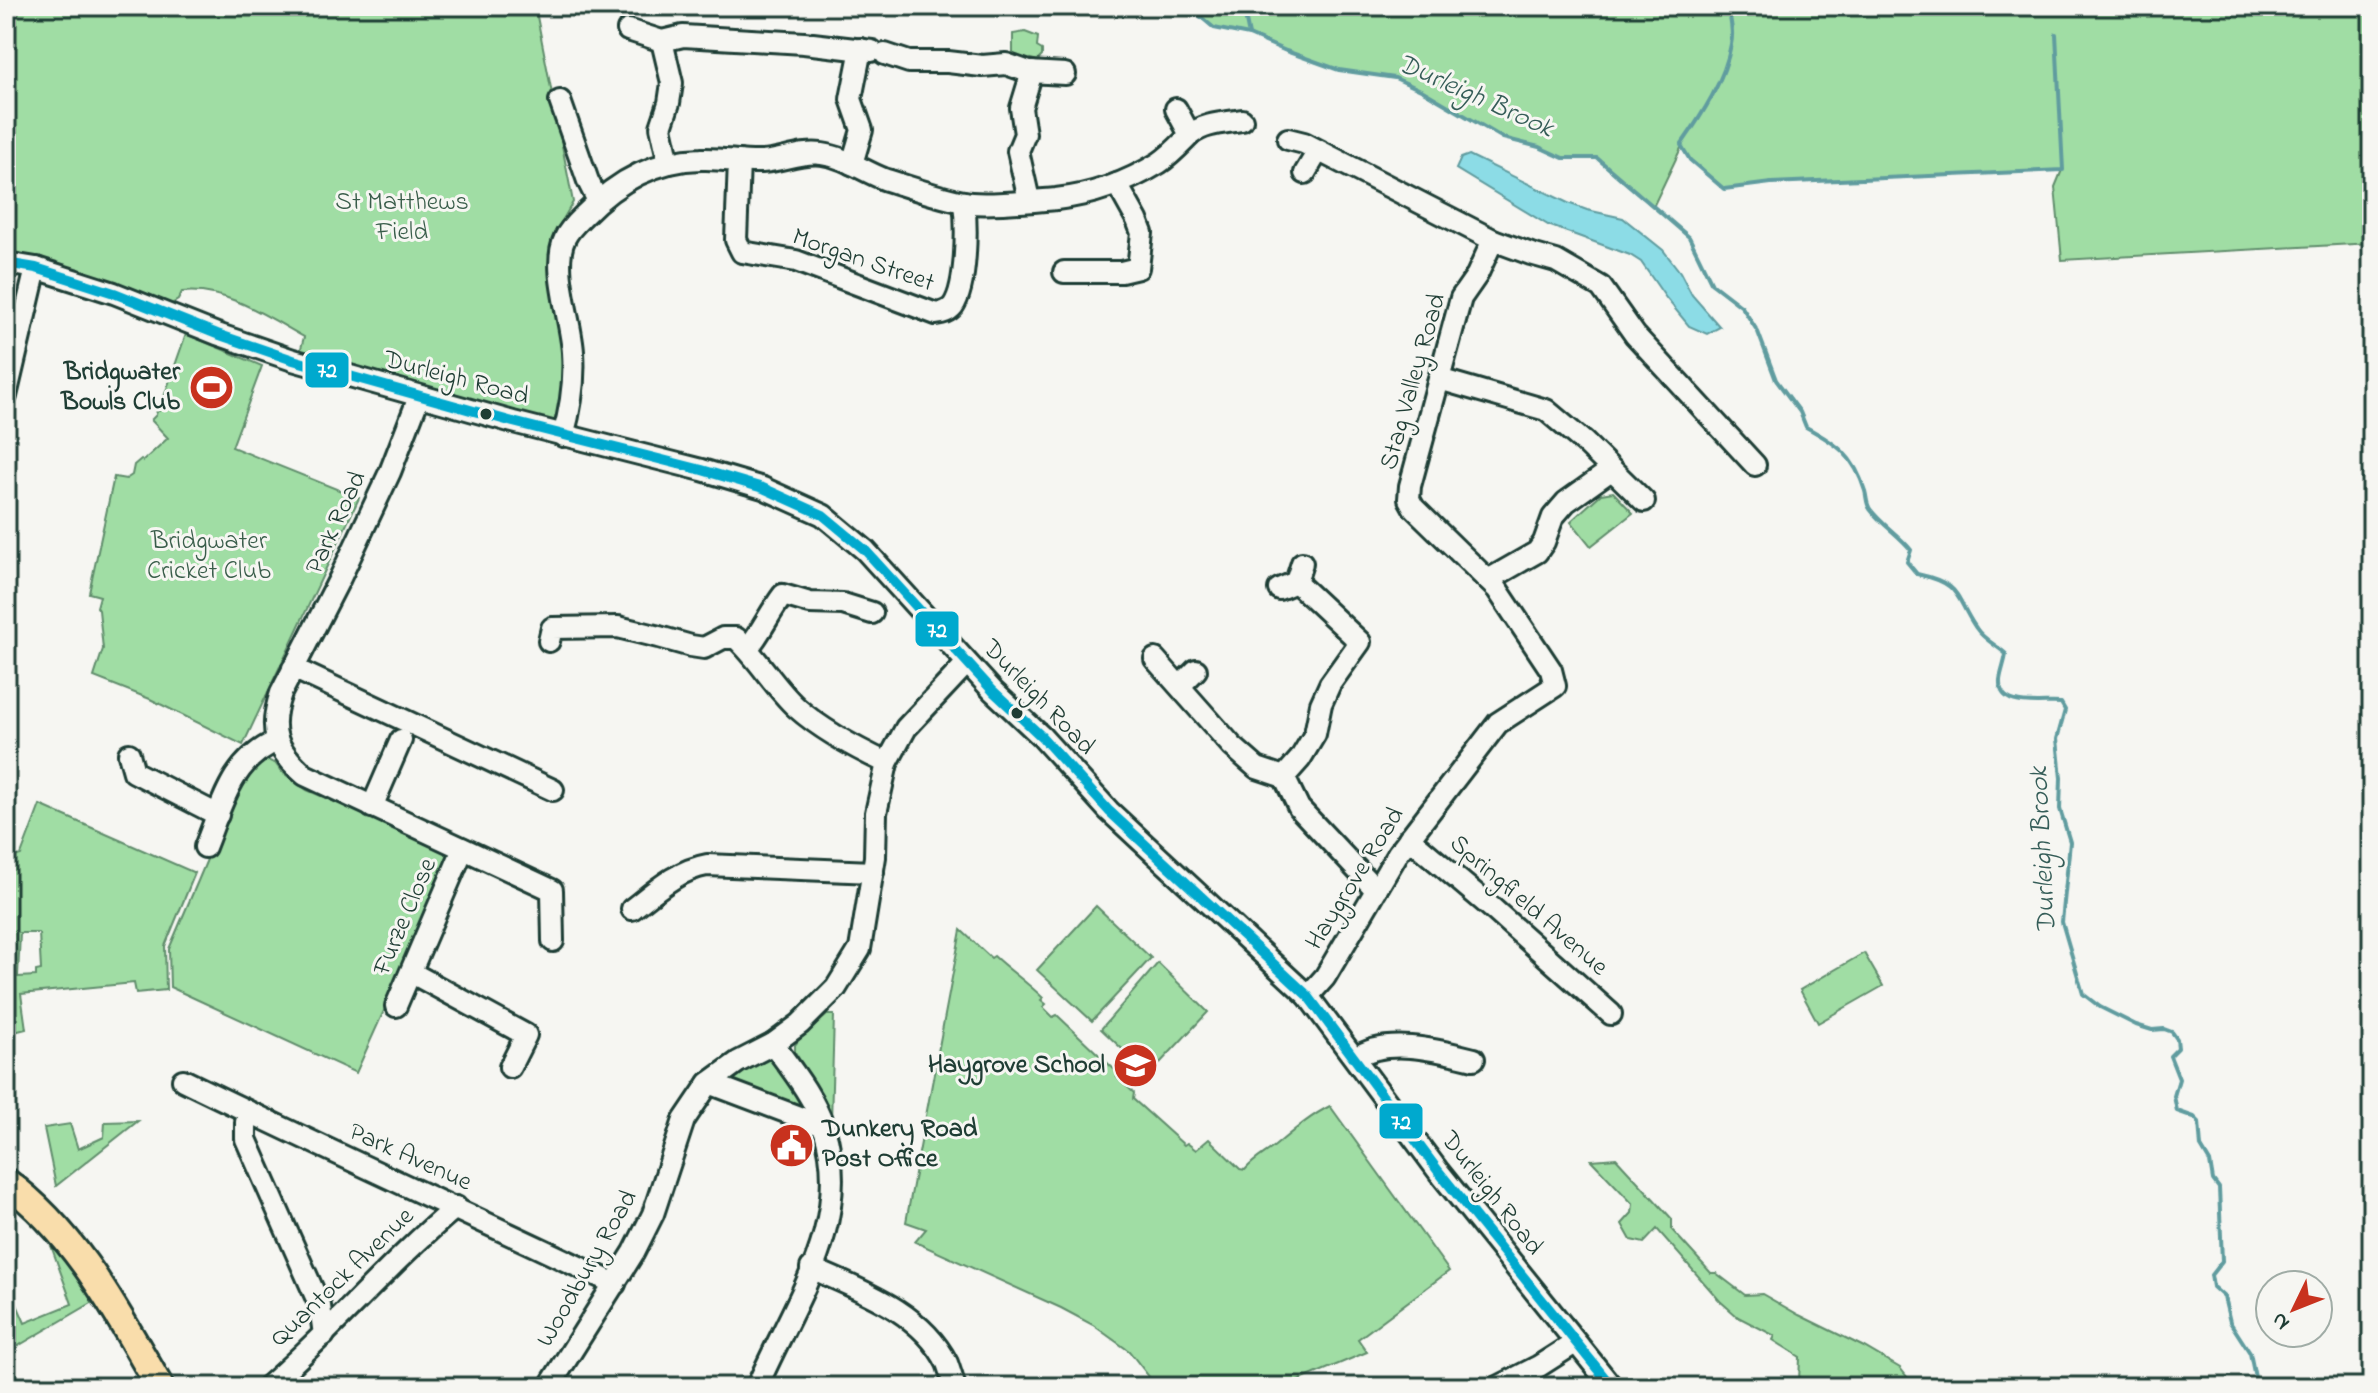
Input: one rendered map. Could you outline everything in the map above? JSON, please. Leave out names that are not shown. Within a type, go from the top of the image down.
[{"type":"main road","points":[[6,1182],[25,1196],[64,1235],[92,1273],[160,1387]]},
{"type":"street","points":[[628,30],[662,41],[683,36],[804,43],[873,52],[909,62],[982,66],[1006,64],[1032,72],[1065,74]]},
{"type":"street","points":[[662,41],[670,67],[672,90],[661,127],[669,163]]},
{"type":"street","points":[[852,164],[862,130],[851,99],[873,52]]},
{"type":"street","points":[[1029,200],[1018,151],[1025,134],[1021,108],[1032,72]]},
{"type":"street","points":[[560,101],[598,201]]},
{"type":"street","points":[[1176,109],[1190,135]]},
{"type":"street","points":[[563,436],[572,403],[573,351],[560,256],[565,237],[570,231],[598,201],[624,181],[669,163],[701,159],[767,162],[813,154],[833,156],[887,180],[964,202],[1074,196],[1117,184],[1146,170],[1172,154],[1190,135],[1210,125],[1242,120]]},
{"type":"street","points":[[1288,139],[1304,143],[1493,240],[1556,261],[1601,287],[1635,335],[1755,465]]},
{"type":"street","points":[[1305,173],[1318,151]]},
{"type":"street","name":"Morgan Street","points":[[739,161],[736,240],[742,252],[796,261],[936,314],[950,309],[959,287],[966,234],[964,202]]},
{"type":"street","points":[[1064,272],[1147,269],[1142,233],[1117,184]]},
{"type":"street","name":"Stag Valley Road","points":[[1493,240],[1477,275],[1461,298],[1409,499],[1414,508],[1488,580],[1509,605],[1551,670],[1555,686]]},
{"type":"street","name":"Durleigh Road","points":[[6,263],[36,268],[114,293],[293,360],[563,436],[738,480],[823,515],[865,550],[967,663],[1041,736],[1109,811],[1308,996],[1439,1172],[1612,1387]]},
{"type":"street","points":[[6,396],[36,268]]},
{"type":"street","points":[[1439,379],[1546,410],[1584,442],[1644,501]]},
{"type":"street","name":"Park Road","points":[[277,741],[273,726],[274,712],[390,472],[419,397]]},
{"type":"street","points":[[1488,580],[1537,552],[1553,517],[1566,502],[1611,470]]},
{"type":"street","points":[[1284,777],[1300,759],[1315,734],[1321,704],[1330,684],[1366,635],[1292,578]]},
{"type":"street","points":[[748,648],[761,632],[779,587],[810,603],[843,604],[872,613]]},
{"type":"street","points":[[549,641],[552,628],[618,627],[704,648],[723,638],[736,638],[748,648],[762,670],[797,708],[829,732],[887,763]]},
{"type":"street","points":[[1155,659],[1232,746],[1257,768],[1284,777],[1299,808],[1376,890]]},
{"type":"street","name":"Woodbury Road","points":[[549,1387],[615,1284],[653,1214],[684,1120],[709,1083],[800,1024],[836,988],[860,949],[873,872],[876,813],[887,763],[906,728],[967,663]]},
{"type":"street","points":[[293,668],[553,790]]},
{"type":"street","points":[[1180,686],[1196,670]]},
{"type":"street","name":"Haygrove Road","points":[[1308,996],[1325,977],[1409,838],[1498,723],[1555,686]]},
{"type":"street","points":[[372,807],[400,762],[401,740]]},
{"type":"street","points":[[205,847],[242,764],[277,741]]},
{"type":"street","name":"Furze Close","points":[[277,741],[283,753],[305,775],[552,890],[553,941]]},
{"type":"street","points":[[127,771],[218,815]]},
{"type":"street","name":"Springfield Avenue","points":[[1409,838],[1611,1014]]},
{"type":"street","name":"Furze Close","points":[[396,1006],[463,849]]},
{"type":"street","points":[[631,909],[699,861],[707,865],[873,872]]},
{"type":"street","points":[[412,973],[530,1026],[510,1067]]},
{"type":"street","points":[[757,1387],[795,1311],[826,1229],[833,1196],[832,1162],[823,1126],[801,1083],[773,1044]]},
{"type":"street","points":[[1356,1058],[1377,1048],[1402,1048],[1433,1050],[1474,1059]]},
{"type":"street","name":"Park Avenue","points":[[183,1080],[615,1284]]},
{"type":"street","points":[[709,1083],[823,1126]]},
{"type":"street","points":[[250,1113],[246,1122],[246,1139],[320,1306],[324,1335]]},
{"type":"street","name":"Quantock Avenue","points":[[267,1387],[324,1335],[421,1237],[456,1207]]},
{"type":"street","points":[[811,1268],[895,1308],[922,1330],[946,1362],[955,1387]]},
{"type":"street","points":[[1498,1387],[1575,1343]]},
{"type":"green space","name":"St Matthews Field","points":[[6,6],[535,6],[573,202],[556,233],[550,266],[565,358],[564,384],[556,426],[300,352],[304,337],[246,305],[214,294],[182,292],[178,300],[170,305],[6,256]]},
{"type":"green space","points":[[1188,6],[2372,6],[2372,243],[2062,260],[2055,187],[2062,170],[1771,183],[1724,189],[1690,160],[1682,146],[1653,207],[1597,158],[1563,158],[1539,147],[1503,138],[1395,78],[1339,70],[1249,35],[1214,28]]},
{"type":"green space","points":[[1025,32],[1038,37],[1037,47],[1042,50],[1042,56],[1037,61],[1031,59],[1025,66],[1013,62],[1013,34]]},
{"type":"green space","name":"Bridgwater Cricket Club","points":[[186,334],[262,366],[232,447],[359,498],[243,745],[150,699],[94,677],[103,649],[97,607],[100,596],[89,593],[114,477],[126,479],[132,475],[134,465],[141,459],[143,461],[168,438],[151,420],[159,411]]},
{"type":"green space","points":[[1613,492],[1633,513],[1591,546],[1571,521],[1601,494]]},
{"type":"green space","points":[[264,759],[275,763],[307,790],[449,850],[452,859],[356,1073],[170,987],[169,949],[244,771]]},
{"type":"green space","points":[[40,805],[195,873],[165,946],[166,990],[136,993],[134,983],[21,994],[26,1029],[10,1033],[6,1022],[6,859],[21,855]],"holes":[[[20,933],[39,933],[41,970],[36,971],[36,976],[18,977]]]},
{"type":"green space","points":[[1096,906],[1151,958],[1092,1021],[1037,970]]},
{"type":"green space","name":"Haygrove School","points":[[961,930],[991,958],[994,956],[1043,998],[1041,1000],[1046,1004],[1043,1007],[1053,1017],[1057,1015],[1119,1074],[1117,1077],[1134,1093],[1133,1099],[1184,1145],[1187,1143],[1196,1150],[1209,1139],[1240,1169],[1245,1170],[1302,1124],[1330,1106],[1449,1271],[1358,1339],[1367,1352],[1284,1387],[1157,1387],[1129,1351],[1093,1325],[915,1242],[926,1229],[906,1222]]},
{"type":"green space","points":[[1864,953],[1883,986],[1818,1023],[1800,990]]},
{"type":"green space","points":[[1158,963],[1208,1012],[1159,1064],[1149,1065],[1139,1057],[1135,1061],[1101,1029]]},
{"type":"green space","points":[[827,1015],[834,1015],[831,1122],[795,1052],[799,1040]]},
{"type":"green space","points":[[764,1058],[776,1062],[807,1110],[726,1079]]},
{"type":"green space","points":[[138,1121],[56,1186],[44,1128],[70,1124],[78,1149],[104,1137],[105,1122]]},
{"type":"green space","points":[[1616,1158],[1672,1219],[1672,1230],[1711,1273],[1716,1273],[1745,1295],[1762,1294],[1864,1347],[1900,1368],[1915,1387],[1802,1387],[1799,1382],[1800,1357],[1773,1340],[1775,1336],[1738,1317],[1720,1301],[1657,1229],[1644,1243],[1631,1240],[1622,1224],[1632,1213],[1633,1204],[1591,1160]]},
{"type":"green space","points":[[49,1240],[95,1301],[6,1353],[6,1302],[15,1300],[25,1323],[72,1304]]},
{"type":"water","points":[[1469,155],[1568,203],[1623,218],[1663,250],[1692,295],[1720,327],[1707,334],[1689,326],[1641,262],[1630,255],[1548,225],[1456,169],[1461,158]]},
{"type":"waterway","name":"Durleigh Brook","points":[[1188,6],[1214,28],[1249,35],[1339,70],[1395,78],[1503,138],[1539,147],[1563,158],[1597,158],[1689,237],[1712,284],[1742,307],[1758,332],[1776,380],[1800,412],[1806,427],[1827,439],[1850,459],[1861,479],[1870,509],[1911,550],[1907,562],[1917,574],[1950,587],[1979,632],[2006,654],[2000,680],[2001,690],[2006,696],[2023,702],[2061,703],[2065,710],[2057,739],[2060,809],[2070,842],[2062,922],[2083,994],[2100,1007],[2136,1025],[2152,1030],[2164,1029],[2172,1032],[2177,1039],[2178,1048],[2170,1056],[2179,1079],[2174,1096],[2177,1111],[2199,1122],[2201,1147],[2219,1188],[2222,1261],[2211,1275],[2213,1287],[2224,1297],[2230,1322],[2250,1353],[2257,1387]]},
{"type":"waterway","points":[[1249,35],[1245,16],[1252,6]]},
{"type":"waterway","points":[[1728,6],[1732,39],[1724,71],[1681,145],[1690,160],[1724,189],[1771,183],[2063,170],[2056,34]]},
{"type":"transit line","name":"72","points":[[6,263],[36,268],[114,293],[293,360],[763,488],[823,515],[865,550],[993,691],[1041,736],[1109,811],[1308,996],[1439,1172],[1612,1387]]},
{"type":"place","name":"Bridgwater Bowls Club","points":[[211,388]]},
{"type":"place","name":"Haygrove School","points":[[1136,1066]]},
{"type":"place","name":"Dunkery Road Post Office","points":[[791,1145]]}]
